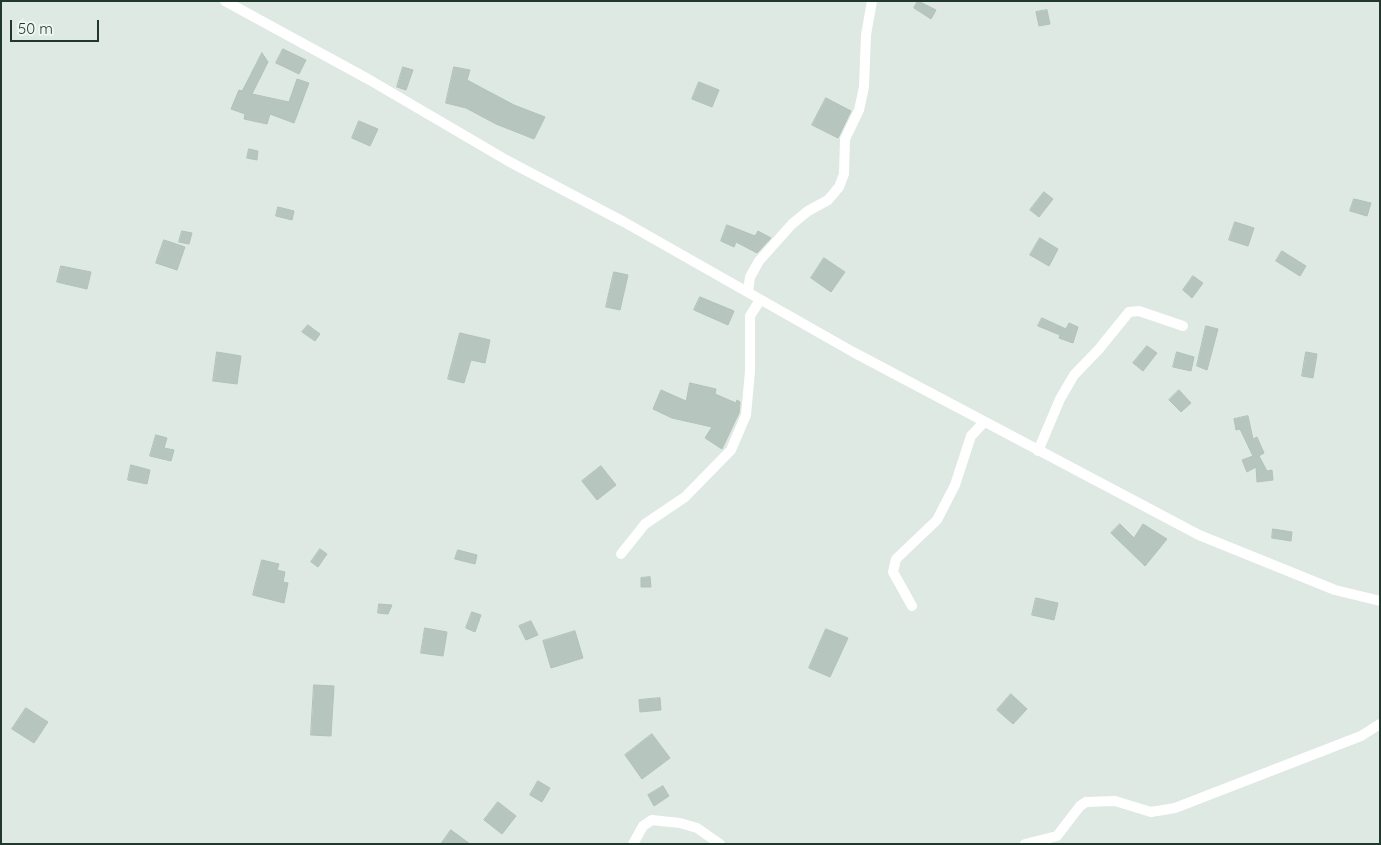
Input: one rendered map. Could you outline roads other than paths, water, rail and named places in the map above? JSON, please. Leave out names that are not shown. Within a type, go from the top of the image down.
[{"type":"street","points":[[225,1],[368,79],[508,161],[624,222],[853,352],[1199,535],[1335,590],[1380,601]]},
{"type":"street","points":[[748,292],[750,277],[758,261],[792,224],[808,211],[828,200],[839,187],[844,174],[845,139],[859,110],[864,87],[866,35],[872,1]]},
{"type":"street","points":[[622,554],[645,524],[685,497],[731,450],[746,415],[750,371],[750,316],[760,300]]},
{"type":"street","points":[[1038,450],[1060,399],[1074,375],[1129,312],[1139,311],[1184,326]]},
{"type":"street","points":[[912,606],[893,572],[896,559],[937,520],[956,485],[971,436],[984,422]]},
{"type":"street","points":[[1025,844],[1057,836],[1080,806],[1086,802],[1116,801],[1152,812],[1175,808],[1361,736],[1380,724]]},
{"type":"street","points":[[633,844],[643,826],[652,820],[680,823],[697,828],[720,844]]}]
